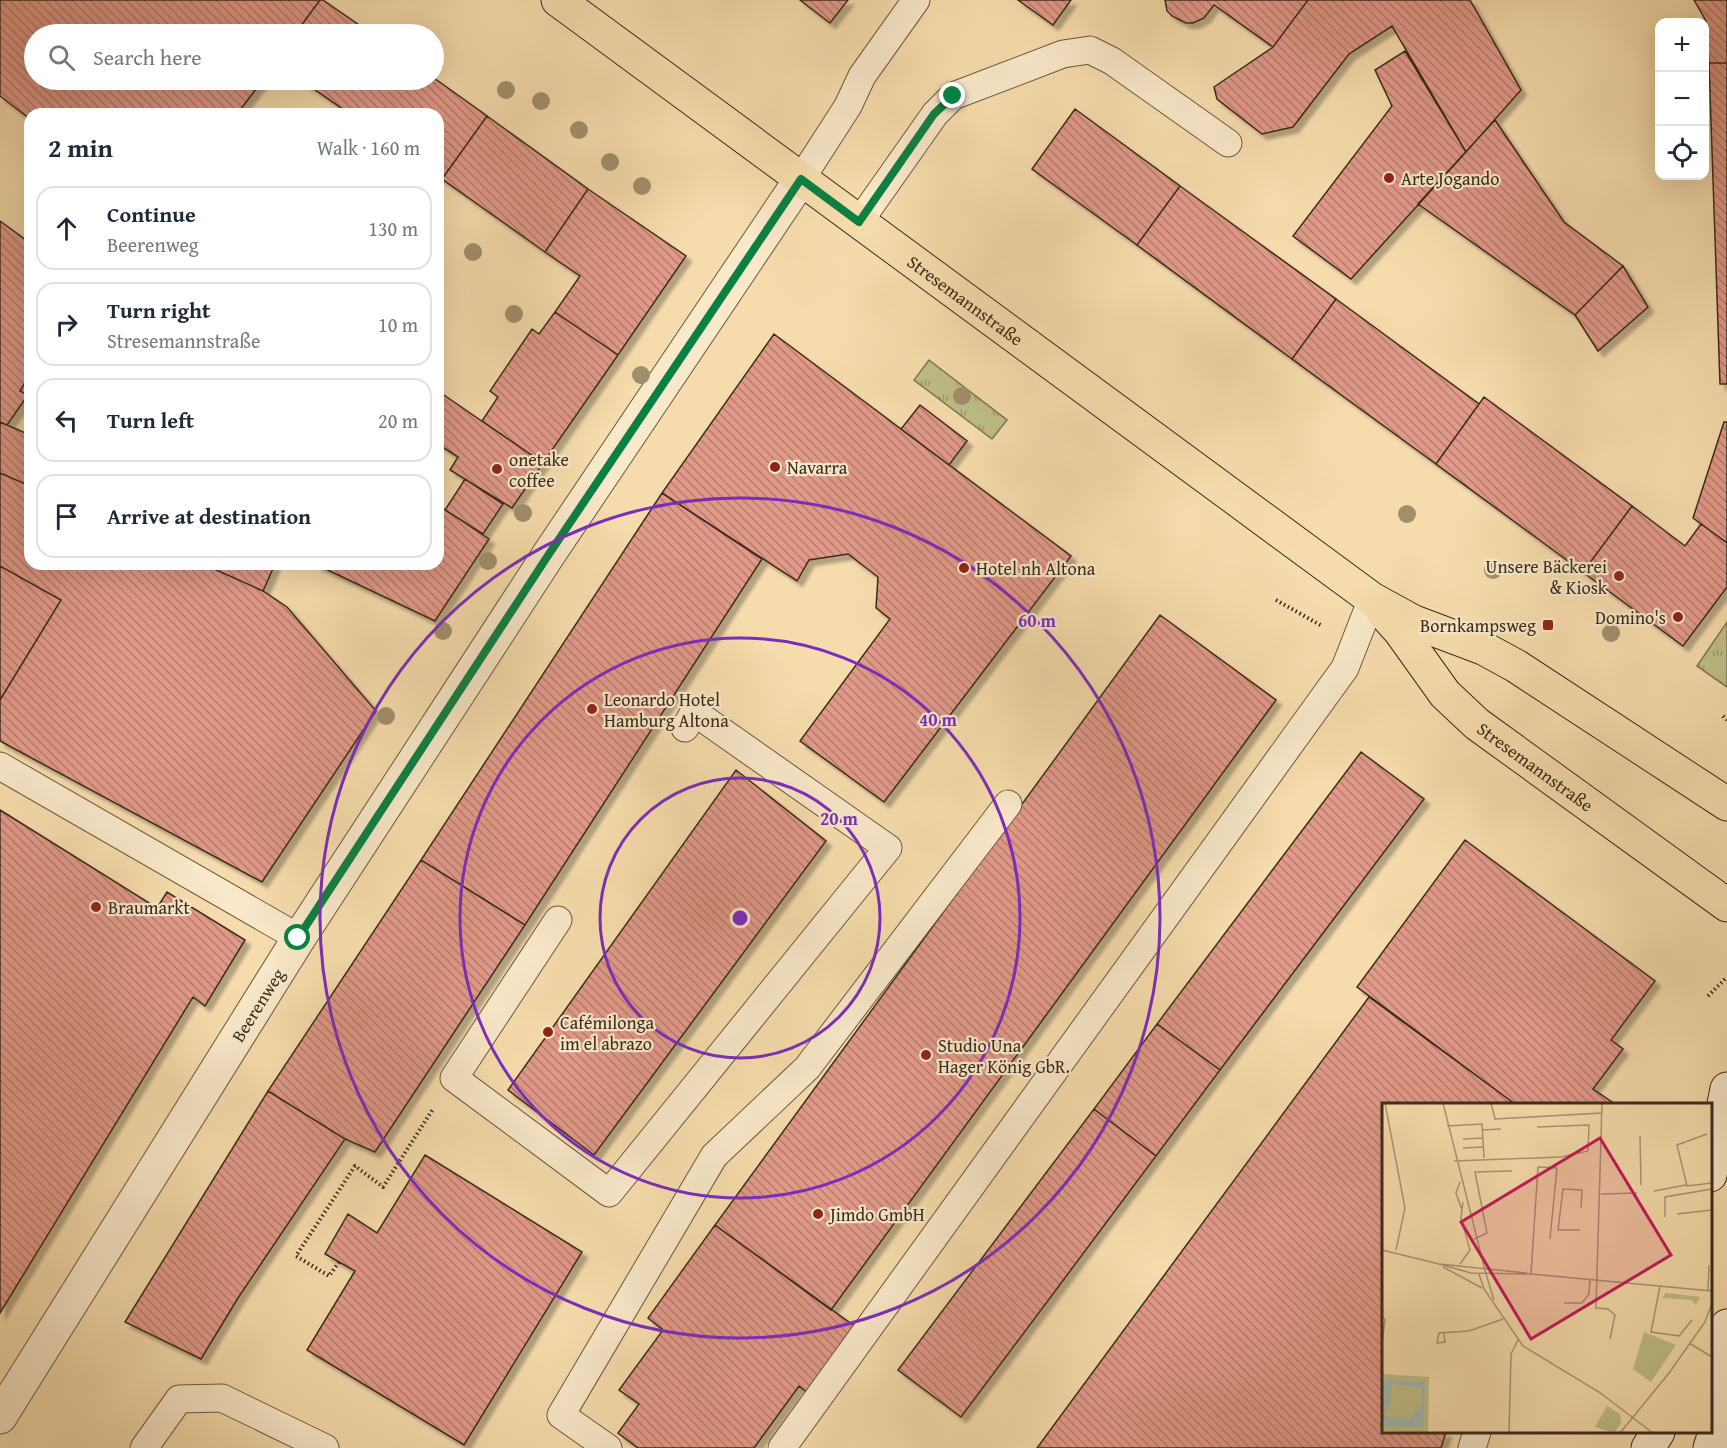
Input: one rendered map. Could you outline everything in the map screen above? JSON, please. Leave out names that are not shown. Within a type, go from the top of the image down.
[{"type":"main road","name":"Stresemannstraße","points":[[558,0],[1372,599],[1414,622],[1483,648],[1516,666],[1727,804]]},
{"type":"main road","name":"Stresemannstraße","points":[[1372,599],[1400,631],[1445,694],[1477,724],[1727,905]]},
{"type":"street","name":"Beerenweg","points":[[0,1417],[298,938],[549,554],[801,179]]},
{"type":"street","points":[[1717,1161],[1727,1089]]},
{"type":"street","points":[[1710,1448],[1721,1414],[1720,1338]]},
{"type":"street","points":[[1629,1448],[1633,1433]]},
{"type":"street","points":[[1648,1448],[1657,1433]]},
{"type":"lane","points":[[801,179],[848,106],[862,76],[916,0]]},
{"type":"lane","points":[[859,222],[934,114],[953,96],[1063,54],[1090,51],[1112,61],[1228,143]]},
{"type":"lane","points":[[782,1448],[1345,668],[1372,599]]},
{"type":"lane","points":[[558,920],[453,1078],[609,1193],[888,848],[694,712],[685,728]]},
{"type":"lane","points":[[0,766],[298,938]]},
{"type":"lane","points":[[608,1448],[561,1415],[714,1156],[807,1068],[1008,804]]},
{"type":"lane","points":[[144,1448],[179,1399],[222,1398],[325,1448]]},
{"type":"lane","points":[[1472,1448],[1476,1433]]},
{"type":"path","points":[[1723,716],[1727,720]]},
{"type":"path","points":[[1708,996],[1727,977]]},
{"type":"path","points":[[339,1262],[329,1276],[296,1256],[356,1166],[383,1187],[453,1078]]},
{"type":"green space","points":[[929,360],[1007,420],[992,439],[914,380]]},
{"type":"green space","points":[[1727,622],[1727,687],[1697,666]]},
{"type":"building","points":[[0,0],[320,0],[302,24],[24,24],[24,90],[255,90],[242,108],[24,108],[24,114],[0,96]]},
{"type":"building","points":[[320,0],[323,0],[358,24],[302,24]]},
{"type":"building","points":[[800,0],[848,0],[830,23]]},
{"type":"building","points":[[1018,0],[1071,0],[1053,25]]},
{"type":"building","points":[[1165,0],[1308,0],[1273,47],[1214,5],[1204,18],[1193,23],[1186,23],[1167,11]]},
{"type":"building","points":[[1308,0],[1470,0],[1521,90],[1466,152],[1392,26],[1349,54],[1293,127],[1262,134],[1217,99],[1214,87],[1273,47]]},
{"type":"building","points":[[1694,0],[1727,0],[1727,63],[1709,63],[1709,18],[1704,18]]},
{"type":"building","name":"Arte Jogando","points":[[1405,51],[1466,152],[1351,279],[1293,236],[1392,106],[1375,70]]},
{"type":"building","points":[[1709,63],[1727,63],[1727,384],[1720,384]]},
{"type":"building","points":[[444,85],[487,116],[444,176],[444,108],[341,108],[315,90],[444,90]]},
{"type":"building","points":[[1075,109],[1180,186],[1137,245],[1032,169]]},
{"type":"building","points":[[487,116],[588,189],[545,252],[444,180],[444,176]]},
{"type":"building","points":[[1495,120],[1564,222],[1623,266],[1575,315],[1418,204]]},
{"type":"building","points":[[1180,186],[1336,299],[1292,359],[1137,245]]},
{"type":"building","points":[[588,189],[686,256],[618,355],[555,312],[580,276],[545,252]]},
{"type":"building","points":[[0,221],[24,239],[24,385],[20,391],[24,393],[24,401],[7,425],[0,422]]},
{"type":"building","points":[[1623,266],[1648,307],[1598,351],[1575,315]]},
{"type":"building","points":[[1336,299],[1479,404],[1436,464],[1292,359]]},
{"type":"building","points":[[555,312],[618,355],[543,463],[482,421],[498,397],[490,391],[532,329],[539,334]]},
{"type":"building","name":"Hotel nh Altona","points":[[774,334],[1071,556],[884,802],[800,741],[890,619],[876,608],[878,577],[848,554],[809,560],[797,581],[662,493]]},
{"type":"building","points":[[444,395],[543,463],[512,508],[450,470],[458,457],[444,448]]},
{"type":"building","points":[[1484,397],[1632,506],[1583,572],[1436,464]]},
{"type":"building","points":[[920,405],[967,441],[949,465],[901,429]]},
{"type":"building","points":[[0,422],[24,432],[24,483],[0,473]]},
{"type":"building","points":[[1724,422],[1727,422],[1727,543],[1693,518]]},
{"type":"building","points":[[0,473],[24,483],[24,570],[216,570],[263,591],[287,607],[376,711],[262,882],[0,741],[0,700],[61,600],[0,566]]},
{"type":"building","points":[[465,479],[503,504],[483,534],[445,510]]},
{"type":"building","name":"Leonardo Hotel Hamburg Altona","points":[[662,493],[762,559],[525,925],[421,860]]},
{"type":"building","points":[[1632,506],[1685,546],[1701,524],[1727,543],[1727,587],[1683,646],[1583,572]]},
{"type":"building","points":[[444,509],[489,539],[435,621],[328,570],[444,570]]},
{"type":"building","points":[[0,566],[61,600],[0,700]]},
{"type":"building","points":[[216,570],[272,570],[263,591]]},
{"type":"building","points":[[1160,615],[1276,700],[831,1310],[715,1225]]},
{"type":"building","points":[[1361,752],[1424,799],[1220,1070],[1157,1024]]},
{"type":"building","points":[[736,770],[826,841],[594,1155],[508,1090]]},
{"type":"building","points":[[0,810],[157,908],[167,892],[245,940],[205,1006],[193,997],[0,1313]]},
{"type":"building","points":[[1465,840],[1655,981],[1611,1040],[1623,1049],[1593,1089],[1614,1103],[1514,1103],[1357,987]]},
{"type":"building","points":[[421,860],[525,925],[375,1152],[345,1139],[268,1091]]},
{"type":"building","points":[[1369,997],[1514,1103],[1382,1103],[1382,1433],[1446,1433],[1441,1448],[1037,1448]]},
{"type":"building","points":[[1157,1024],[1220,1070],[1156,1156],[1094,1109]]},
{"type":"building","points":[[268,1091],[345,1139],[238,1298],[201,1359],[125,1322]]},
{"type":"building","points":[[1094,1109],[1156,1156],[961,1417],[898,1370]]},
{"type":"building","points":[[425,1155],[582,1252],[464,1445],[307,1350],[355,1271],[325,1254],[348,1214],[377,1233]]},
{"type":"building","points":[[715,1225],[857,1328],[809,1394],[799,1386],[754,1448],[638,1448],[618,1433],[639,1404],[619,1390],[663,1330],[648,1318]]},
{"type":"place","name":"Arte Jogando","points":[[1389,178]]},
{"type":"place","name":"Navarra","points":[[775,467]]},
{"type":"place","name":"onetake coffee","points":[[497,469]]},
{"type":"place","name":"Hotel nh Altona","points":[[964,568]]},
{"type":"place","name":"Unsere Bäckerei & Kiosk","points":[[1619,576]]},
{"type":"place","name":"Domino's","points":[[1678,617]]},
{"type":"place","name":"Bornkampsweg","points":[[1548,625]]},
{"type":"place","name":"Leonardo Hotel Hamburg Altona","points":[[592,709]]},
{"type":"place","name":"Braumarkt","points":[[96,907]]},
{"type":"place","name":"Cafémilonga im el abrazo","points":[[548,1032]]},
{"type":"place","name":"Studio Una Hager König GbR.","points":[[926,1055]]},
{"type":"place","name":"Jimdo GmbH","points":[[818,1214]]},
{"type":"route","points":[[298,938],[549,554],[801,179],[859,222],[934,114],[953,96]]}]
